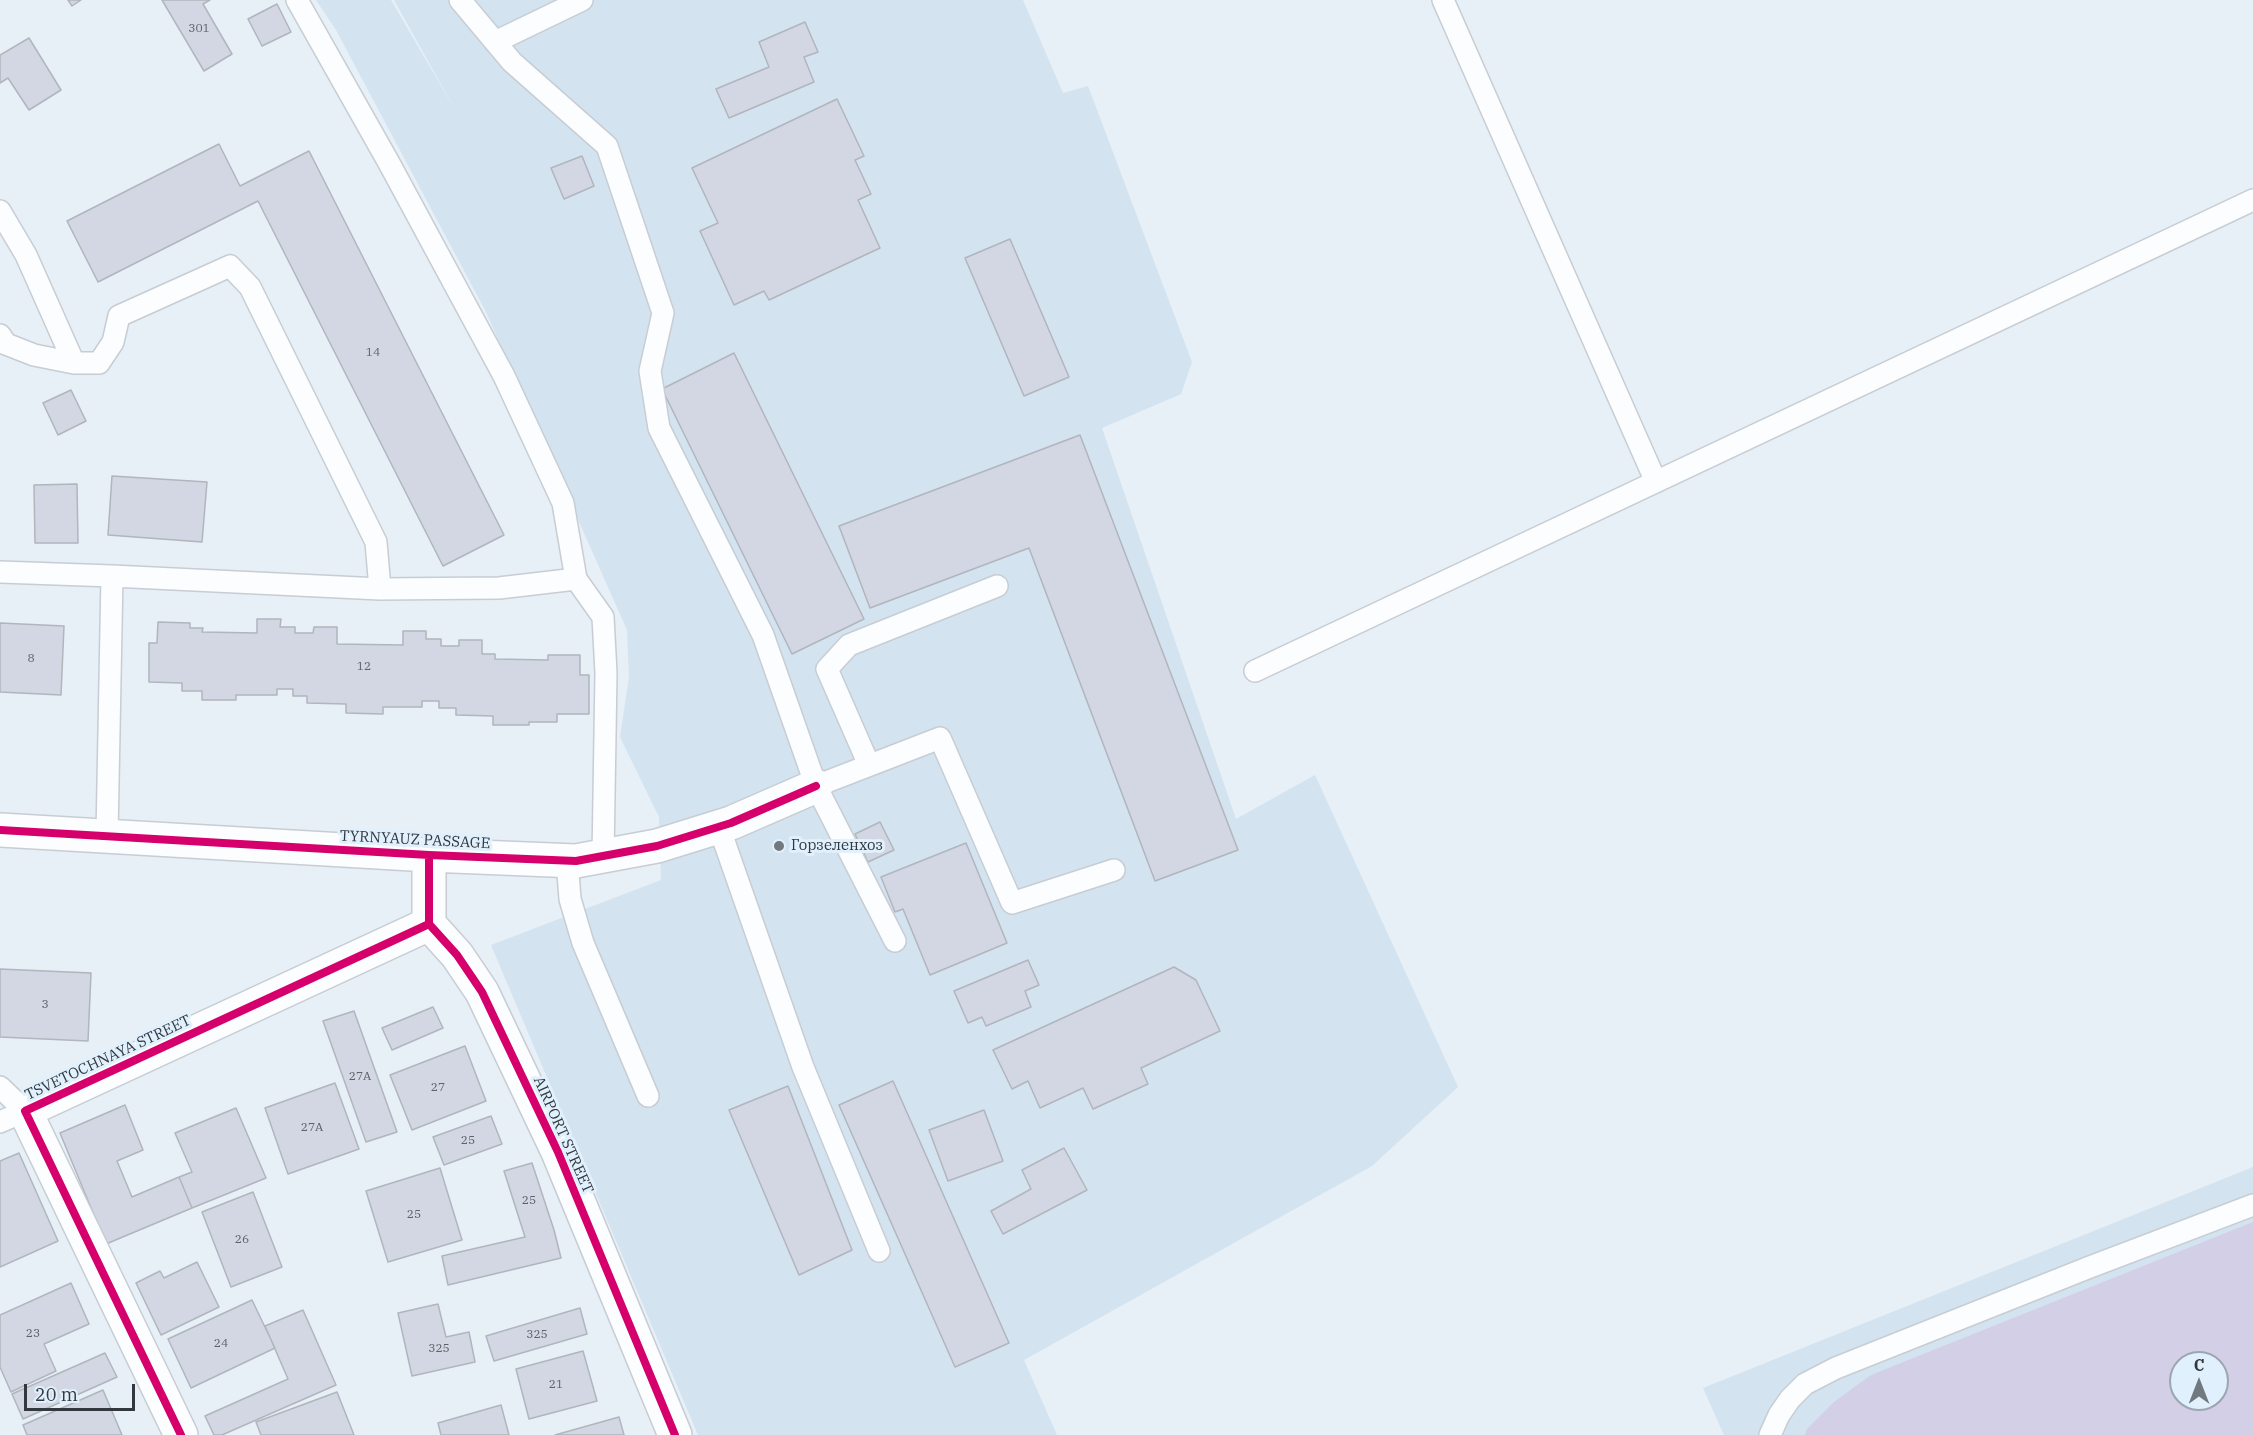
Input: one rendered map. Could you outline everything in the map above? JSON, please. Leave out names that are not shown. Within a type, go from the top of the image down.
[{"type":"street","name":"TYRNYAUZ PASSAGE","points":[[0,830],[567,861],[603,857],[657,846],[718,826],[816,786]]},
{"type":"street","points":[[429,855],[429,924]]},
{"type":"street","name":"TSVETOCHNAYA STREET","points":[[181,1435],[13,1117],[429,924]]},
{"type":"street","name":"AIRPORT STREET","points":[[429,924],[457,955],[482,992],[558,1152],[675,1435]]},
{"type":"lane","points":[[297,0],[504,376],[563,503],[576,579],[603,617],[606,673],[603,857]]},
{"type":"lane","points":[[460,0],[512,62],[607,146],[663,313],[650,371],[659,428],[763,635],[816,786],[895,941]]},
{"type":"lane","points":[[495,42],[582,0]]},
{"type":"lane","points":[[1443,0],[1656,482]]},
{"type":"lane","points":[[1255,671],[2253,200]]},
{"type":"lane","points":[[0,211],[26,255],[74,363]]},
{"type":"lane","points":[[0,335],[6,344],[33,355],[74,363],[99,363],[113,342],[119,316],[230,267],[250,287],[376,542],[380,589]]},
{"type":"lane","points":[[0,572],[380,589],[499,588],[576,579]]},
{"type":"lane","points":[[107,835],[112,576]]},
{"type":"lane","points":[[869,765],[827,669],[849,645],[997,586]]},
{"type":"lane","points":[[816,786],[940,738],[1012,903],[1114,870]]},
{"type":"lane","points":[[718,826],[803,1066],[879,1251]]},
{"type":"lane","points":[[567,861],[570,899],[583,943],[648,1096]]},
{"type":"lane","points":[[0,1087],[13,1117]]},
{"type":"lane","points":[[1770,1435],[1779,1415],[1790,1399],[1805,1384],[1836,1368],[2253,1205]]},
{"type":"shaded area","name":"Горзеленхоз","points":[[316,0],[391,0],[458,115],[394,0],[1023,0],[1063,93],[1088,86],[1192,362],[1181,394],[1102,428],[1236,819],[1315,775],[1458,1087],[1372,1166],[1024,1360],[1057,1435],[698,1435],[491,945],[661,880],[659,817],[620,737],[629,677],[627,630],[486,312],[336,30]]},
{"type":"shaded area","points":[[2253,1167],[2253,1435],[1724,1435],[1703,1388]]},
{"type":"shaded area","points":[[2253,1222],[2253,1435],[1805,1435],[1807,1429],[1834,1402],[1871,1375]]},
{"type":"building","points":[[68,0],[81,0],[72,6]]},
{"type":"building","points":[[162,0],[210,0],[203,4],[232,54],[204,71]]},
{"type":"building","points":[[277,4],[291,32],[262,46],[248,19]]},
{"type":"building","points":[[805,22],[818,52],[804,57],[814,82],[729,118],[716,89],[769,67],[759,42]]},
{"type":"building","points":[[29,38],[61,90],[29,110],[8,78],[0,83],[0,55]]},
{"type":"building","points":[[837,99],[864,156],[855,160],[871,194],[858,200],[880,248],[769,300],[764,291],[734,305],[700,231],[718,223],[692,168]]},
{"type":"building","points":[[219,144],[240,186],[309,151],[504,535],[443,566],[258,201],[98,282],[67,221]]},
{"type":"building","points":[[582,156],[594,186],[564,199],[551,168]]},
{"type":"building","points":[[1010,239],[1069,377],[1024,396],[965,258]]},
{"type":"building","points":[[734,353],[864,619],[792,654],[662,389]]},
{"type":"building","points":[[71,390],[86,421],[58,435],[43,403]]},
{"type":"building","points":[[1080,435],[1238,850],[1155,881],[1029,548],[870,608],[839,526]]},
{"type":"building","points":[[112,476],[207,482],[202,542],[108,535]]},
{"type":"building","points":[[77,484],[78,543],[35,543],[34,485]]},
{"type":"building","points":[[257,619],[281,619],[280,627],[295,627],[295,633],[313,633],[314,627],[337,627],[337,644],[403,645],[403,631],[426,631],[426,639],[441,639],[441,646],[459,646],[459,640],[482,640],[482,654],[495,654],[495,659],[548,660],[548,655],[580,655],[580,675],[589,675],[589,714],[557,714],[557,722],[493,725],[493,716],[456,715],[456,708],[439,708],[439,701],[422,701],[422,707],[383,707],[383,714],[346,713],[346,704],[307,703],[307,696],[293,696],[293,689],[277,689],[277,695],[236,695],[236,700],[202,700],[202,691],[182,691],[182,683],[149,682],[149,643],[157,643],[158,622],[190,623],[190,628],[203,628],[202,632],[257,633]]},
{"type":"building","points":[[0,623],[64,626],[61,695],[0,692]]},
{"type":"building","points":[[880,822],[894,850],[868,862],[855,834]]},
{"type":"building","points":[[966,843],[1007,943],[930,975],[903,909],[895,912],[881,877]]},
{"type":"building","points":[[1028,960],[1039,985],[1025,991],[1031,1007],[986,1026],[982,1017],[968,1023],[954,991]]},
{"type":"building","points":[[1174,967],[1196,980],[1220,1031],[1141,1068],[1148,1084],[1093,1109],[1083,1088],[1040,1108],[1028,1081],[1012,1089],[993,1050]]},
{"type":"building","points":[[0,969],[91,973],[88,1041],[0,1037]]},
{"type":"building","points":[[433,1007],[443,1028],[392,1050],[382,1028]]},
{"type":"building","points":[[354,1011],[397,1132],[366,1142],[323,1021]]},
{"type":"building","points":[[465,1046],[486,1101],[412,1130],[390,1075]]},
{"type":"building","points":[[893,1081],[1009,1343],[955,1367],[839,1105]]},
{"type":"building","points":[[335,1083],[359,1149],[288,1174],[265,1108]]},
{"type":"building","points":[[788,1086],[852,1250],[799,1275],[729,1110]]},
{"type":"building","points":[[125,1105],[143,1150],[117,1161],[132,1197],[179,1177],[192,1208],[106,1244],[60,1133]]},
{"type":"building","points":[[236,1108],[266,1178],[192,1208],[179,1177],[192,1172],[175,1133]]},
{"type":"building","points":[[984,1110],[1003,1161],[948,1181],[929,1130]]},
{"type":"building","points":[[491,1116],[502,1144],[444,1165],[433,1137]]},
{"type":"building","points":[[1064,1148],[1087,1190],[1003,1234],[991,1211],[1031,1189],[1022,1170]]},
{"type":"building","points":[[19,1153],[58,1241],[0,1267],[0,1161]]},
{"type":"building","points":[[532,1163],[561,1258],[448,1285],[442,1256],[525,1237],[504,1171]]},
{"type":"building","points":[[440,1168],[462,1240],[388,1262],[366,1191]]},
{"type":"building","points":[[253,1192],[282,1267],[231,1287],[202,1212]]},
{"type":"building","points":[[197,1262],[219,1307],[161,1335],[136,1283],[160,1271],[164,1278]]},
{"type":"building","points":[[71,1283],[89,1324],[44,1344],[56,1371],[11,1392],[0,1367],[0,1315]]},
{"type":"building","points":[[252,1300],[275,1348],[191,1388],[168,1339]]},
{"type":"building","points":[[438,1304],[446,1337],[469,1332],[475,1362],[412,1376],[398,1313]]},
{"type":"building","points":[[580,1308],[587,1334],[494,1361],[486,1336]]},
{"type":"building","points":[[303,1310],[336,1385],[222,1435],[214,1435],[205,1416],[288,1379],[265,1326]]},
{"type":"building","points":[[583,1351],[597,1401],[529,1419],[516,1369]]},
{"type":"building","points":[[105,1353],[117,1377],[23,1419],[12,1394]]},
{"type":"building","points":[[103,1390],[122,1435],[27,1435],[23,1425]]},
{"type":"building","points":[[337,1392],[354,1435],[261,1435],[256,1422]]},
{"type":"building","points":[[501,1405],[509,1435],[441,1435],[438,1423]]},
{"type":"building","points":[[619,1417],[624,1435],[555,1435]]},
{"type":"cycle path","points":[[0,830],[429,855],[576,861],[657,846],[731,823],[816,786]]},
{"type":"cycle path","points":[[429,855],[429,924],[457,955],[482,992],[558,1152],[675,1435]]},
{"type":"cycle path","points":[[181,1435],[25,1111],[429,924]]},
{"type":"place","name":"Горзеленхоз","points":[[779,846]]}]
